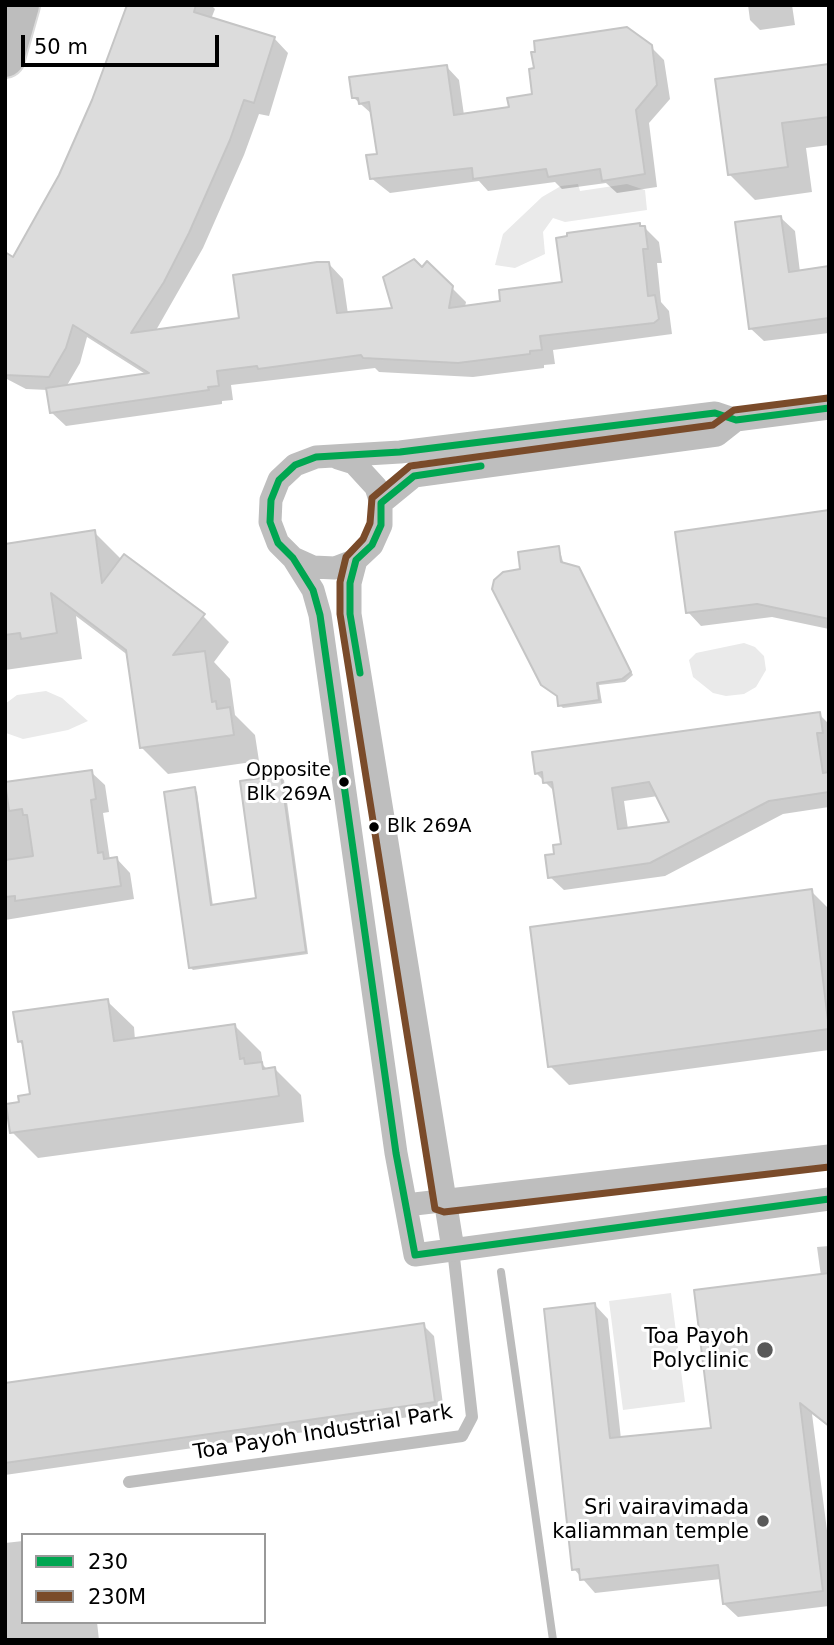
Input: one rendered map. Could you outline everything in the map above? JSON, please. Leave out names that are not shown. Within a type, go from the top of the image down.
[{"type":"highway","points":[[5,58],[20,5]]},
{"type":"street","points":[[829,408],[736,420],[715,414],[338,458],[316,457],[295,465],[279,480],[271,500],[270,522],[278,542],[293,558],[313,590],[320,615],[396,1153],[415,1255],[829,1199]]},
{"type":"street","points":[[381,503],[414,476],[717,435],[736,420]]},
{"type":"street","points":[[293,558],[313,567],[335,568],[356,560],[372,545],[381,525],[381,503],[367,474],[354,463],[338,458]]},
{"type":"street","points":[[356,560],[350,583],[351,614],[443,1202],[453,1250]]},
{"type":"street","points":[[406,1205],[829,1156]]},
{"type":"lane","name":"Toa Payoh Industrial Park","points":[[129,1482],[461,1436],[472,1417],[453,1250]]},
{"type":"shaded area","points":[[578,184],[580,191],[627,184],[645,190],[647,210],[565,222],[553,218],[543,232],[545,254],[515,268],[495,265],[503,234],[542,197],[561,186]]},
{"type":"shaded area","points":[[744,643],[755,647],[764,656],[766,670],[756,687],[744,694],[726,696],[713,693],[693,677],[689,660],[696,653]]},
{"type":"shaded area","points":[[46,691],[62,698],[88,721],[68,730],[23,739],[6,733],[5,704],[17,695]]},
{"type":"shaded area","points":[[671,1293],[685,1402],[623,1410],[609,1301]]},
{"type":"building","points":[[127,5],[196,5],[194,12],[275,37],[254,103],[244,100],[230,140],[189,233],[164,282],[131,333],[239,318],[233,275],[317,262],[329,262],[337,313],[392,308],[383,277],[414,259],[422,267],[427,261],[453,286],[449,308],[500,301],[499,290],[562,282],[556,238],[567,236],[567,233],[640,223],[640,226],[645,226],[648,249],[643,249],[648,296],[655,295],[659,319],[654,323],[540,336],[542,350],[530,351],[530,354],[458,363],[363,358],[361,355],[258,369],[257,366],[217,371],[219,386],[208,387],[209,390],[50,413],[46,388],[149,373],[73,325],[66,348],[49,377],[5,375],[5,252],[13,257],[59,175],[92,100]]},
{"type":"building","points":[[627,27],[652,45],[657,85],[636,110],[645,174],[602,181],[600,169],[548,177],[546,169],[473,179],[472,168],[370,179],[366,155],[377,154],[369,102],[359,104],[358,98],[352,98],[349,77],[447,65],[454,115],[509,107],[507,98],[532,94],[529,69],[534,68],[531,52],[535,52],[534,41]]},
{"type":"building","points":[[829,64],[829,117],[782,123],[788,167],[728,175],[715,79]]},
{"type":"building","points":[[781,216],[789,272],[829,266],[829,318],[749,329],[735,222]]},
{"type":"building","points":[[829,510],[829,619],[757,604],[686,613],[675,532]]},
{"type":"building","points":[[95,530],[102,583],[124,554],[205,614],[173,655],[205,651],[212,702],[216,701],[217,709],[230,707],[234,735],[140,748],[126,650],[51,593],[57,633],[21,639],[20,633],[5,635],[5,544]]},
{"type":"building","points":[[559,546],[561,562],[579,567],[631,672],[622,679],[597,683],[599,700],[558,706],[557,696],[541,685],[492,589],[494,580],[503,572],[520,569],[518,552]]},
{"type":"building","points":[[820,712],[823,733],[817,733],[823,773],[829,772],[829,792],[769,801],[650,863],[548,878],[545,855],[554,854],[553,845],[561,844],[552,782],[543,783],[542,772],[535,774],[532,752]],"holes":[[[649,782],[669,822],[618,829],[612,788]]]},
{"type":"building","points":[[92,770],[96,799],[91,800],[98,853],[103,852],[104,859],[117,857],[121,886],[15,901],[15,896],[5,897],[5,860],[33,856],[27,815],[23,815],[22,809],[9,811],[5,782]]},
{"type":"building","points":[[281,775],[306,952],[189,968],[164,792],[195,787],[211,905],[256,898],[240,781]]},
{"type":"building","points":[[812,889],[829,1029],[548,1067],[530,927]]},
{"type":"building","points":[[108,999],[114,1041],[235,1024],[240,1059],[244,1058],[245,1064],[262,1062],[263,1069],[275,1067],[279,1096],[10,1133],[6,1104],[19,1102],[18,1096],[30,1094],[22,1041],[18,1042],[13,1012]]},
{"type":"building","points":[[829,1273],[829,1426],[800,1403],[823,1591],[723,1604],[718,1565],[580,1580],[579,1569],[572,1570],[544,1309],[595,1303],[610,1438],[711,1428],[694,1290]]},
{"type":"building","points":[[424,1323],[435,1402],[5,1463],[5,1383]]},
{"type":"waterway","points":[[501,1272],[553,1640]]},
{"type":"transit line","name":"230M","points":[[828,398],[734,410],[713,425],[410,466],[372,498],[370,523],[363,539],[346,557],[340,582],[340,614],[435,1209],[444,1212],[829,1167]]},
{"type":"transit line","name":"230","points":[[829,408],[736,420],[715,413],[400,452],[316,457],[295,465],[279,480],[271,500],[270,522],[278,543],[293,558],[313,590],[320,615],[396,1153],[415,1255],[829,1199]]},
{"type":"transit line","name":"230","points":[[360,673],[350,614],[350,583],[356,560],[372,545],[381,525],[381,503],[414,476],[481,466]]},
{"type":"place","name":"Opposite Blk 269A","points":[[344,782]]},
{"type":"place","name":"Blk 269A","points":[[374,827]]},
{"type":"place","name":"Toa Payoh Polyclinic","points":[[765,1350]]},
{"type":"place","name":"Sri vairavimada kaliamman temple","points":[[763,1521]]}]
